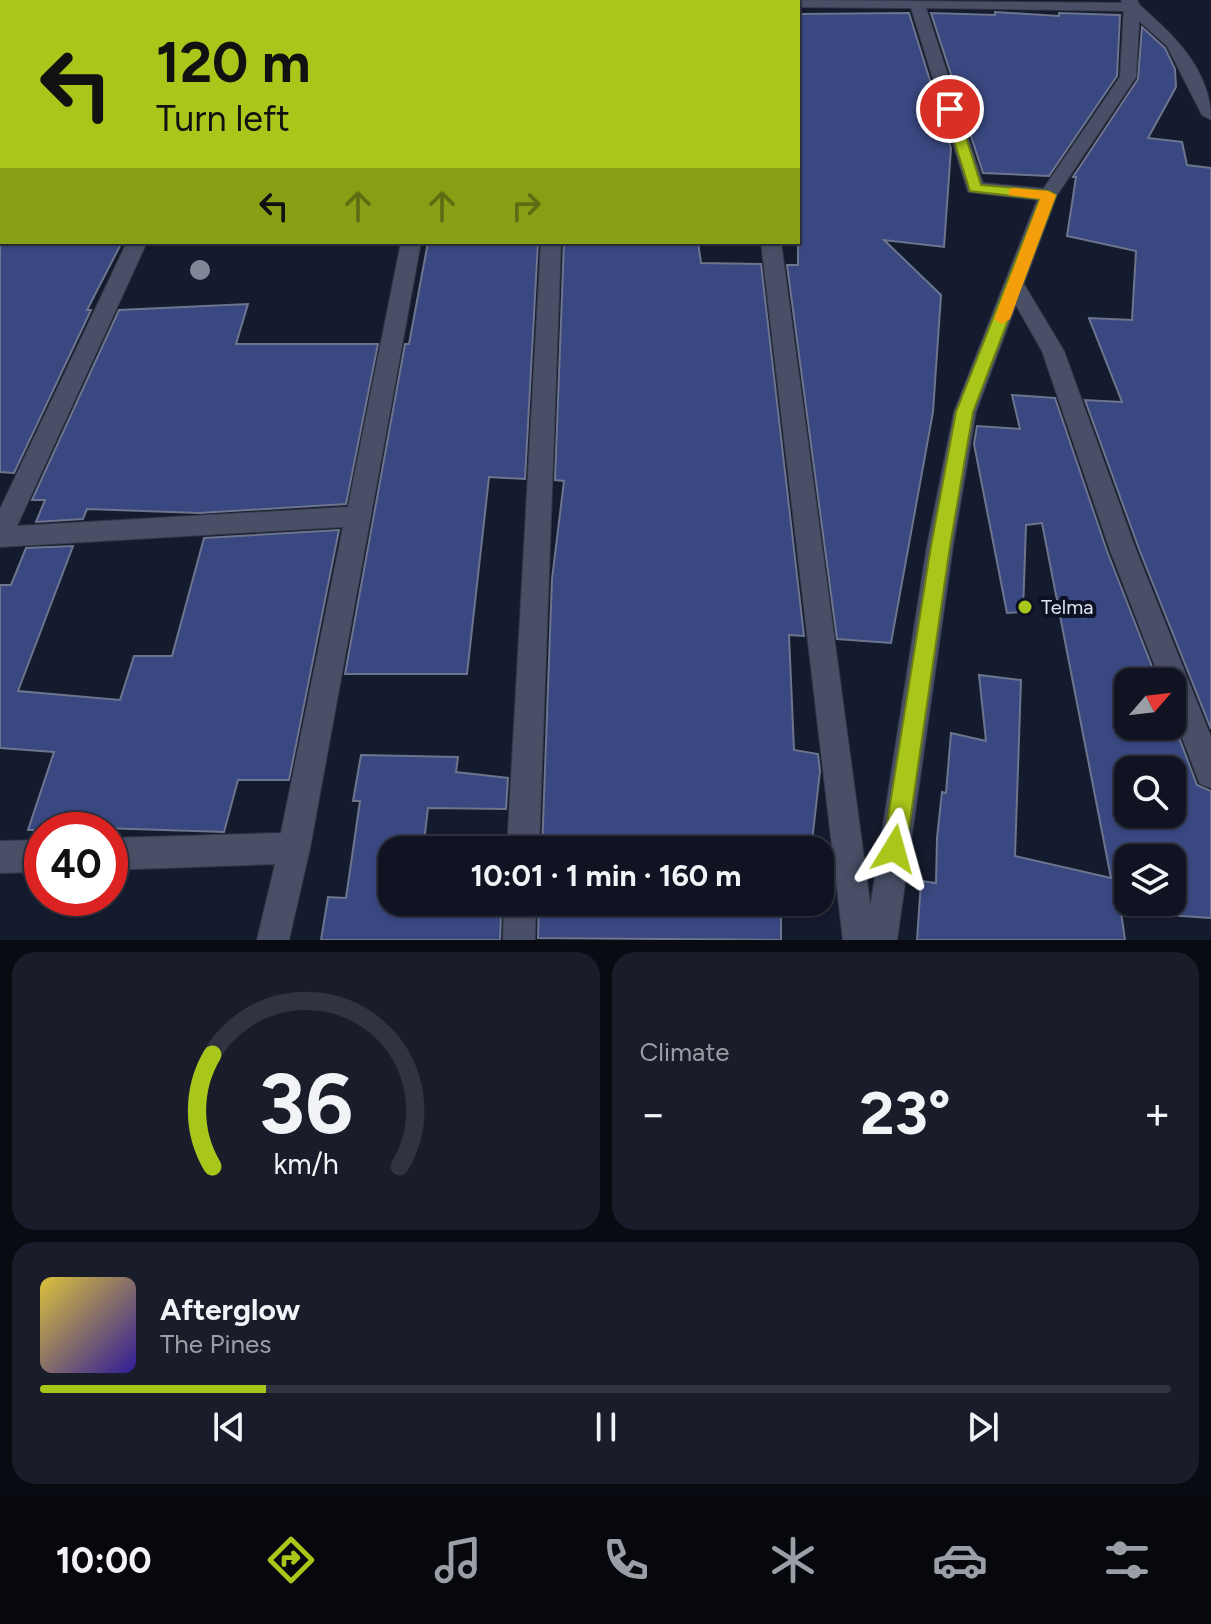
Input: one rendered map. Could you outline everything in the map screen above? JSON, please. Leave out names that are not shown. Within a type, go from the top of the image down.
[{"type":"street","points":[[800,2],[1130,3],[1174,44],[1211,115]]},
{"type":"street","points":[[917,2],[975,188],[1048,195]]},
{"type":"street","points":[[881,940],[940,546],[965,412],[1048,195],[1128,77],[1130,3]]},
{"type":"street","points":[[136,244],[0,536],[359,516]]},
{"type":"street","points":[[273,940],[294,848],[411,244]]},
{"type":"street","points":[[524,836],[551,244]]},
{"type":"street","points":[[771,244],[859,940]]},
{"type":"street","points":[[1015,286],[1053,351],[1123,550],[1211,774]]},
{"type":"street","points":[[128,853],[294,848]]},
{"type":"street","points":[[0,857],[24,856]]},
{"type":"street","points":[[519,940],[520,916]]},
{"type":"building","points":[[995,12],[1059,16],[1059,13],[1120,15],[1117,76],[1049,176],[983,173],[931,13],[995,15]]},
{"type":"building","points":[[909,13],[951,148],[944,247],[884,240],[941,295],[933,412],[891,643],[837,639],[787,265],[798,265],[800,244],[800,14]]},
{"type":"building","points":[[1142,27],[1165,48],[1175,69],[1176,87],[1148,138],[1182,142],[1187,165],[1211,168],[1211,729],[1139,549],[1085,400],[1122,402],[1089,318],[1132,320],[1136,251],[1067,236],[1076,177],[1073,177],[1138,79]]},
{"type":"building","points":[[0,244],[121,244],[87,310],[91,310],[14,473],[0,472]]},
{"type":"building","points":[[428,244],[538,244],[525,479],[489,477],[467,674],[345,674],[405,344],[409,344]]},
{"type":"building","points":[[564,244],[698,244],[701,263],[761,264],[804,636],[789,635],[794,750],[818,754],[820,771],[813,836],[543,836],[552,579],[564,481],[555,480]]},
{"type":"building","points":[[248,304],[236,344],[378,344],[346,504],[199,513],[87,509],[83,519],[36,522],[45,500],[32,500],[119,310]]},
{"type":"building","points":[[1012,395],[1055,398],[1107,551],[1153,668],[1114,668],[1114,740],[1180,740],[1197,785],[1211,791],[1211,918],[1181,916],[1186,916],[1186,844],[1114,844],[1114,916],[1122,916],[1125,940],[917,940],[921,881],[936,883],[937,838],[942,792],[946,793],[951,733],[986,741],[979,675],[1021,680],[1015,856],[1111,878],[1042,523],[1026,525],[1023,612],[1007,613],[974,444],[977,426],[1020,429]]},
{"type":"building","points":[[339,530],[289,780],[238,780],[224,832],[128,829],[128,812],[34,812],[54,752],[0,748],[0,585],[11,585],[26,548],[73,546],[18,691],[120,700],[134,656],[172,656],[204,538]]},
{"type":"building","points":[[361,755],[458,757],[456,772],[508,778],[506,809],[428,808],[425,836],[378,836],[378,916],[501,916],[500,940],[321,940],[328,897],[346,898],[360,801],[353,801]]},
{"type":"building","points":[[539,916],[781,916],[781,940],[538,938]]},
{"type":"slow traffic","points":[[1002,319],[1048,195],[1014,192]]},
{"type":"place","name":"Telma","points":[[1025,607]]},
{"type":"route","points":[[894,849],[940,546],[965,412],[1048,195],[975,188],[950,109]]}]
